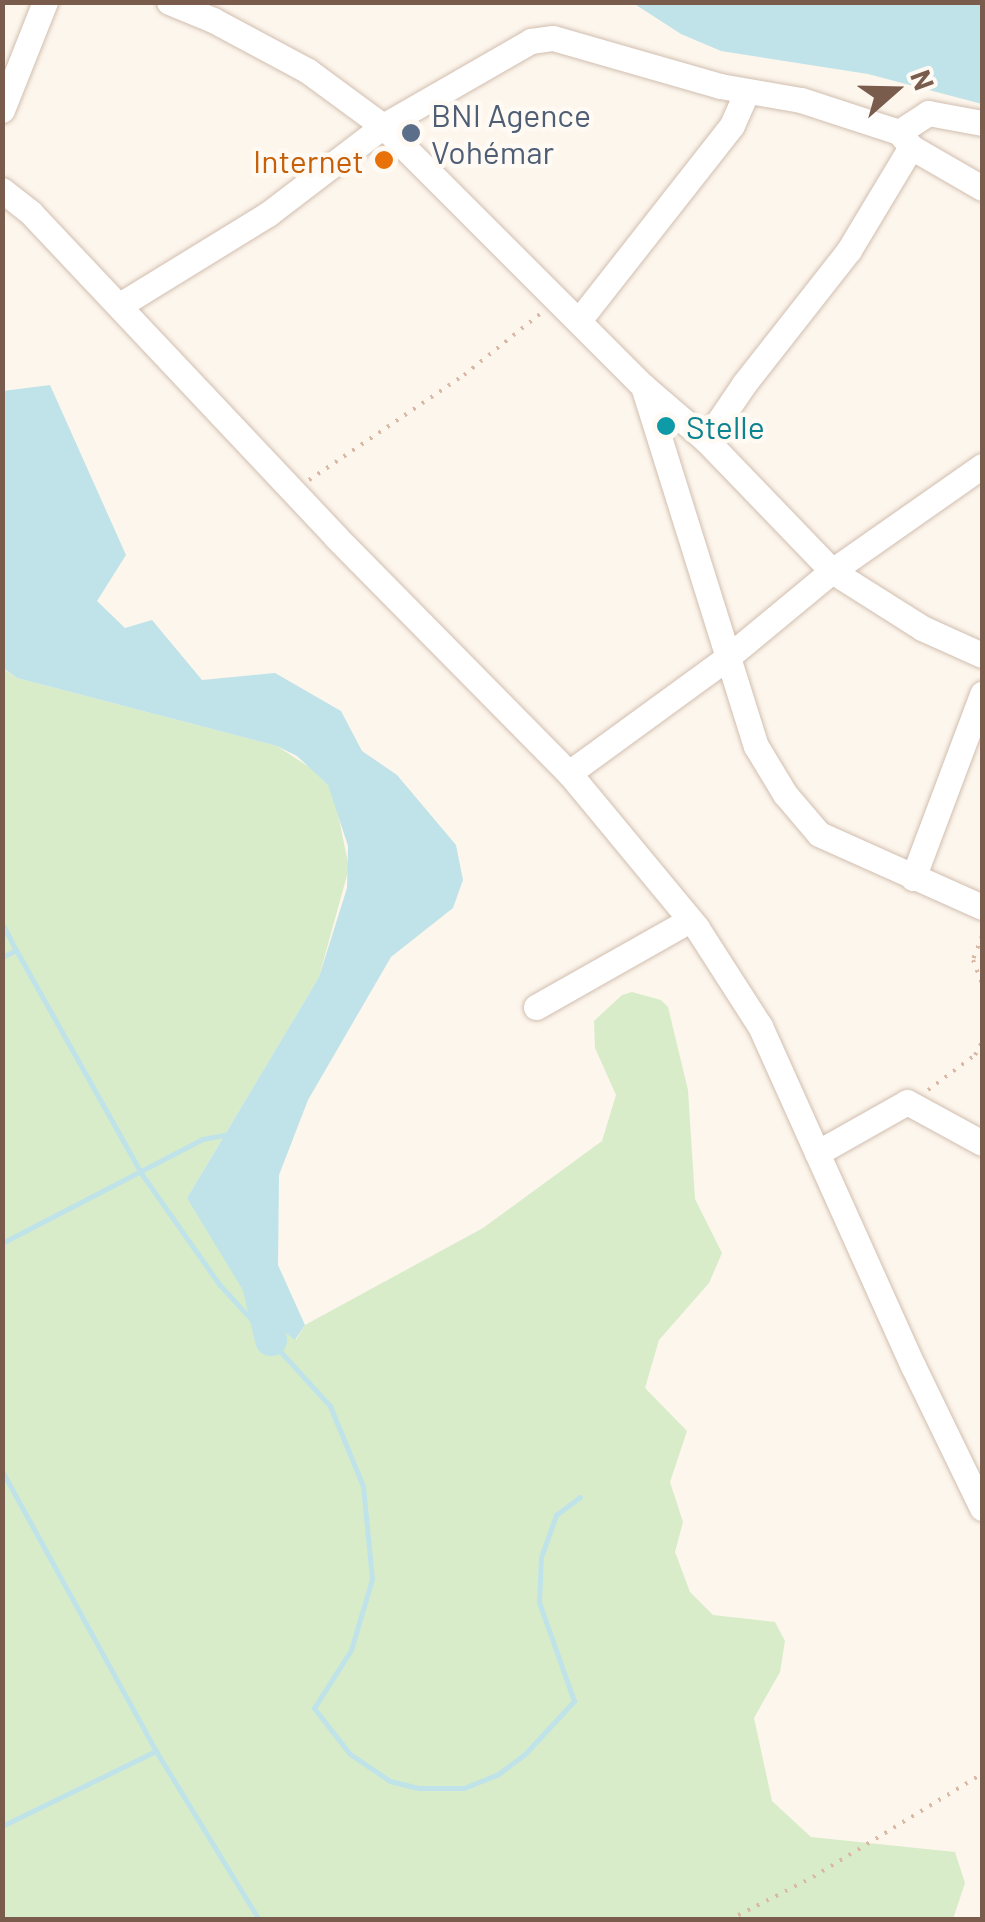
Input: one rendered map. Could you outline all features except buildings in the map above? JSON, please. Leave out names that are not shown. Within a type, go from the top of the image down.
[{"type":"street","points":[[2,110],[45,2]]},
{"type":"street","points":[[169,2],[213,20],[308,71],[383,126],[580,318],[643,386],[706,440],[832,572],[922,628],[982,654]]},
{"type":"street","points":[[120,305],[268,214],[383,126],[531,41],[553,38],[748,92],[801,100],[905,140],[982,188]]},
{"type":"street","points":[[580,318],[732,125],[748,92]]},
{"type":"street","points":[[706,440],[744,384],[850,250],[905,140],[928,113],[982,123]]},
{"type":"street","points":[[2,190],[120,305],[293,492],[569,772],[690,920],[760,1026],[982,1508]]},
{"type":"street","points":[[643,386],[756,746],[785,794],[820,834],[982,907]]},
{"type":"street","points":[[569,772],[728,657],[832,572],[982,466]]},
{"type":"street","points":[[913,878],[982,694]]},
{"type":"street","points":[[536,1008],[690,920]]},
{"type":"street","points":[[818,1153],[906,1102],[982,1143]]},
{"type":"path","points":[[293,492],[522,333],[557,296]]},
{"type":"path","points":[[982,936],[973,960],[982,982]]},
{"type":"path","points":[[906,1102],[975,1055],[982,1042]]},
{"type":"path","points":[[729,1920],[813,1877],[982,1774]]},
{"type":"green space","points":[[2,668],[17,678],[277,746],[328,785],[336,804],[349,868],[319,977],[187,1198],[296,1340],[305,1325],[483,1228],[602,1141],[616,1095],[595,1048],[594,1021],[622,995],[632,992],[661,1000],[668,1007],[688,1090],[695,1199],[722,1253],[709,1283],[659,1340],[645,1388],[687,1431],[670,1482],[683,1522],[675,1552],[690,1592],[713,1615],[775,1622],[785,1641],[780,1672],[754,1718],[772,1801],[811,1837],[955,1852],[965,1883],[953,1919],[3,1919]]},
{"type":"water","points":[[633,3],[982,3],[982,104],[868,74],[721,51],[681,34]]},
{"type":"water","points":[[50,385],[126,555],[97,601],[125,628],[152,620],[202,680],[275,673],[341,711],[362,751],[397,775],[456,845],[463,880],[453,908],[391,957],[308,1100],[279,1175],[278,1265],[305,1325],[295,1340],[253,1307],[187,1198],[319,977],[347,888],[348,846],[328,785],[297,756],[277,746],[17,678],[3,668],[3,391]]},
{"type":"waterway","points":[[2,923],[16,950],[2,957]]},
{"type":"waterway","points":[[16,950],[141,1173],[219,1284],[330,1406],[363,1486],[372,1579],[351,1650],[314,1708],[350,1754],[390,1781],[419,1788],[464,1788],[497,1775],[524,1755],[574,1701],[539,1602],[541,1557],[556,1515],[580,1497]]},
{"type":"waterway","points":[[2,1243],[203,1139],[234,1133]]},
{"type":"waterway","points":[[256,1276],[271,1340]]},
{"type":"waterway","points":[[2,1471],[156,1751],[259,1920]]},
{"type":"waterway","points":[[2,1826],[156,1751]]},
{"type":"place","name":"BNI Agence Vohémar","points":[[411,133]]},
{"type":"place","name":"Internet","points":[[384,160]]},
{"type":"place","name":"Stelle","points":[[666,426]]}]
